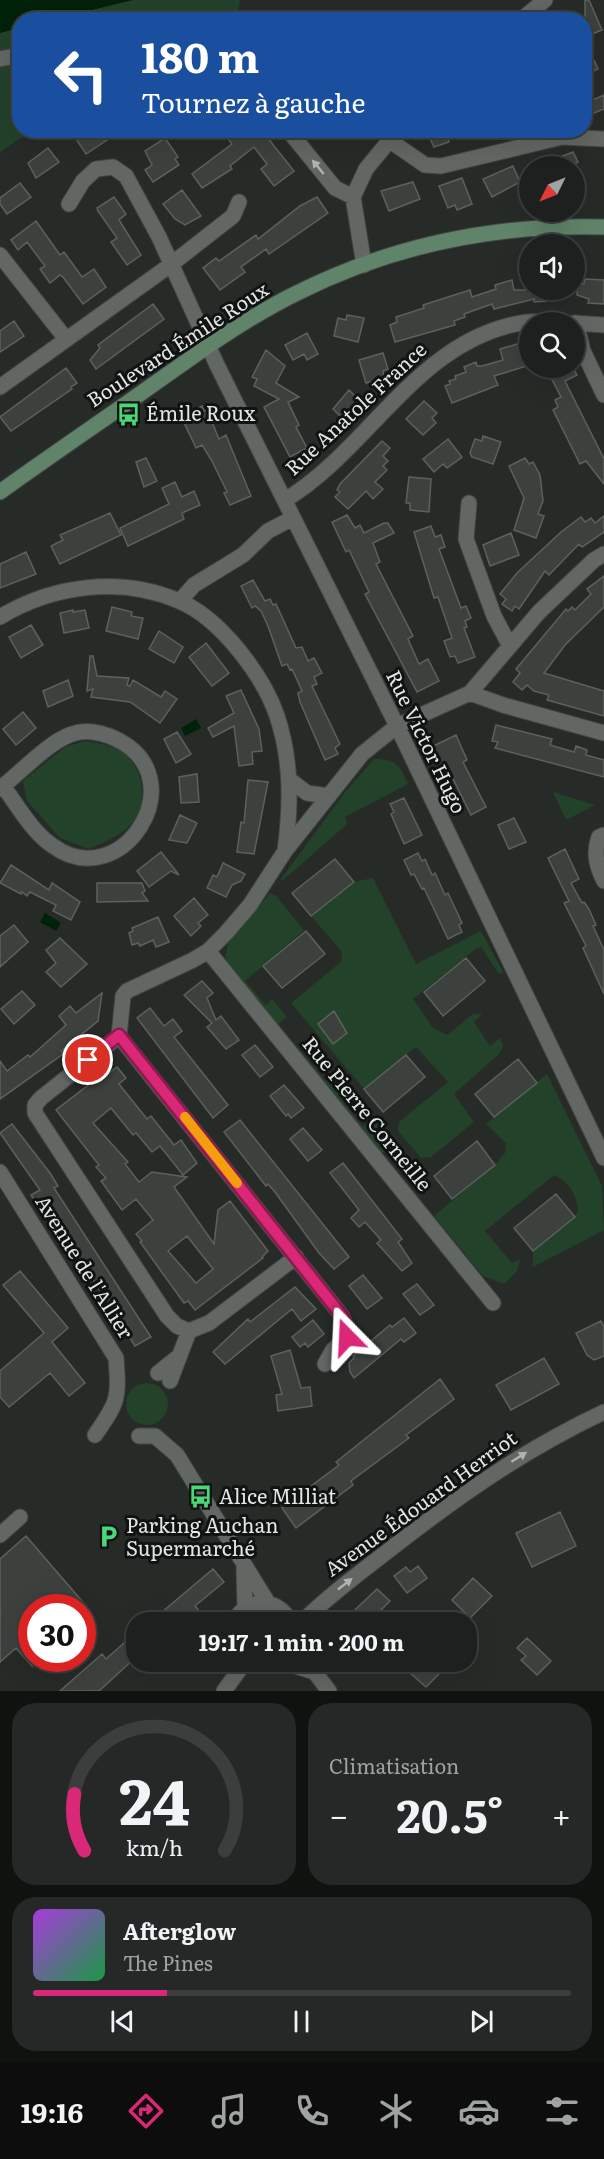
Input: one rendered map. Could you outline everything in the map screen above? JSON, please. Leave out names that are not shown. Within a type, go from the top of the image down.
[{"type":"main road","name":"Boulevard Émile Roux","points":[[0,492],[209,345],[296,293],[364,265],[414,248],[475,234],[515,228],[604,227]]},
{"type":"street","points":[[531,12],[545,0]]},
{"type":"street","points":[[294,138],[335,188],[353,197]]},
{"type":"street","points":[[364,265],[353,197],[366,170],[391,138]]},
{"type":"street","points":[[396,138],[425,165],[441,166],[558,138]]},
{"type":"street","points":[[583,138],[604,139]]},
{"type":"street","name":"Rue Victor Hugo","points":[[69,204],[83,181],[96,169],[113,168],[126,176],[159,237],[170,266],[397,726],[604,1158]]},
{"type":"street","points":[[0,387],[170,266],[233,216],[239,202]]},
{"type":"street","points":[[0,255],[66,339]]},
{"type":"street","name":"Rue Anatole France","points":[[285,500],[311,484],[340,458],[443,356],[495,330],[519,324]]},
{"type":"street","points":[[585,324],[604,325]]},
{"type":"street","points":[[585,355],[604,395]]},
{"type":"street","points":[[470,503],[466,539],[494,616],[510,646]]},
{"type":"street","points":[[180,601],[194,585],[243,555],[268,531],[293,518]]},
{"type":"street","points":[[325,1364],[333,1350],[347,1337],[347,1328],[296,1257],[119,1035],[123,996],[128,991],[208,951],[250,905],[285,851],[362,754],[397,726],[470,693],[539,612],[594,560],[604,554]]},
{"type":"street","points":[[0,616],[26,601],[74,587],[123,588],[180,601],[200,613],[238,649],[256,672],[277,715],[287,754],[290,780],[291,805],[285,851]]},
{"type":"street","points":[[470,693],[503,705],[604,733]]},
{"type":"street","points":[[83,731],[98,733],[121,741],[143,765],[151,786],[150,810],[140,830],[123,846],[102,855],[80,858],[60,851],[42,837],[2,788],[61,738],[83,731]]},
{"type":"street","points":[[290,780],[307,793],[329,796]]},
{"type":"street","points":[[604,835],[599,837],[595,847],[598,869],[604,881]]},
{"type":"street","name":"Rue Pierre Corneille","points":[[208,951],[493,1303]]},
{"type":"street","points":[[119,1035],[41,1098],[35,1105],[35,1113],[166,1316],[177,1326],[189,1331]]},
{"type":"street","name":"Avenue de l'Allier","points":[[0,1172],[116,1358],[118,1390],[115,1407],[95,1435]]},
{"type":"street","points":[[164,1377],[177,1358],[189,1331],[209,1323],[296,1257]]},
{"type":"street","name":"Avenue Édouard Herriot","points":[[313,1612],[330,1596],[488,1476],[528,1451],[604,1412]]},
{"type":"street","points":[[139,1436],[155,1436],[177,1455],[268,1603],[284,1612]]},
{"type":"street","points":[[0,1535],[21,1517]]},
{"type":"street","points":[[241,1612],[245,1607],[244,1564]]},
{"type":"street","points":[[245,1607],[268,1603]]},
{"type":"street","points":[[224,1691],[238,1672]]},
{"type":"street","points":[[315,1672],[329,1691]]},
{"type":"shaded area","points":[[0,0],[240,0],[238,12],[12,12],[12,138],[21,138],[0,152]]},
{"type":"shaded area","points":[[0,0],[133,0],[84,12],[12,12],[12,30],[0,33]]},
{"type":"shaded area","points":[[196,719],[201,728],[185,736],[181,728]]},
{"type":"shaded area","points":[[85,741],[110,746],[126,755],[138,772],[142,792],[138,813],[129,827],[113,838],[89,849],[60,838],[27,801],[23,781],[65,747]]},
{"type":"shaded area","points":[[374,759],[387,760],[396,764],[408,784],[345,817],[347,824],[282,881],[281,879],[346,791]]},
{"type":"shaded area","points":[[553,792],[595,805],[566,820]]},
{"type":"shaded area","points":[[373,878],[416,964],[481,931],[503,972],[499,974],[481,947],[477,948],[413,999],[433,1028],[447,1035],[473,1014],[482,1014],[474,1022],[490,1046],[500,1038],[503,1046],[500,1053],[454,1094],[474,1122],[431,1157],[421,1158],[398,1131],[399,1122],[448,1082],[416,1047],[364,1089],[291,1003],[341,962],[342,952],[311,916],[354,882]]},
{"type":"shaded area","points":[[270,893],[276,896],[304,930],[245,981],[266,1005],[272,999],[287,1017],[278,1024],[326,1081],[335,1074],[350,1092],[341,1099],[363,1127],[373,1119],[389,1139],[391,1149],[380,1154],[231,970],[225,958],[228,943]]},
{"type":"shaded area","points":[[45,913],[61,923],[56,931],[40,922]]},
{"type":"shaded area","points":[[547,1074],[602,1186],[604,1230],[533,1267],[533,1251],[578,1212],[572,1190],[554,1175],[485,1231],[512,1263],[520,1259],[517,1271],[504,1284],[483,1276],[434,1216],[495,1165],[505,1153],[506,1143],[486,1124]]},
{"type":"shaded area","points":[[147,1383],[162,1389],[168,1404],[162,1419],[147,1425],[132,1419],[126,1404],[132,1389]]},
{"type":"building","points":[[585,0],[589,0],[602,30],[592,34],[592,12],[585,12]]},
{"type":"building","points":[[592,56],[598,69],[592,72]]},
{"type":"building","points":[[604,95],[604,109],[592,114],[592,100]]},
{"type":"building","points":[[106,138],[107,140],[86,154],[76,139]]},
{"type":"building","points":[[165,138],[178,157],[175,159],[179,165],[153,182],[145,170],[152,165],[145,151]]},
{"type":"building","points":[[227,138],[268,138],[294,171],[274,186],[261,169],[267,164],[254,147],[230,166],[232,169],[202,188],[192,174],[232,144]]},
{"type":"building","points":[[430,138],[448,138],[449,142],[434,147]]},
{"type":"building","points":[[48,148],[59,162],[36,178],[28,163]]},
{"type":"building","points":[[573,152],[575,156],[563,156]]},
{"type":"building","points":[[513,166],[519,183],[492,197],[483,179]]},
{"type":"building","points":[[462,178],[472,204],[457,210],[455,205],[448,208],[439,186]]},
{"type":"building","points":[[413,182],[420,199],[389,211],[381,191]]},
{"type":"building","points":[[20,183],[31,197],[7,214],[0,204],[0,198]]},
{"type":"building","points":[[182,190],[201,216],[185,225],[175,219],[163,204]]},
{"type":"building","points":[[114,197],[126,214],[119,220],[141,255],[127,265],[111,242],[117,238],[97,208]]},
{"type":"building","points":[[317,197],[328,213],[269,254],[266,249],[241,267],[245,272],[220,290],[203,268],[216,258],[219,261],[256,235],[258,239],[300,206]]},
{"type":"building","points":[[36,221],[60,255],[64,252],[82,277],[94,269],[106,287],[83,304],[60,275],[50,283],[40,269],[45,266],[27,242],[18,250],[11,240]]},
{"type":"building","points":[[585,279],[604,280],[604,304],[588,303],[589,299],[585,298]]},
{"type":"building","points":[[512,280],[514,290],[519,290],[519,300],[530,300],[494,309],[492,304],[464,314],[465,317],[454,321],[455,325],[395,342],[390,325],[397,322],[396,317],[424,308],[423,305],[470,290],[472,297],[496,289],[495,285]]},
{"type":"building","points":[[153,304],[164,319],[96,369],[90,360],[100,348],[98,345]]},
{"type":"building","points":[[347,315],[364,318],[358,342],[334,336],[338,318],[346,320]]},
{"type":"building","points":[[14,321],[24,336],[0,352],[0,331]]},
{"type":"building","points":[[307,333],[318,354],[307,360],[304,354],[293,360],[285,345]]},
{"type":"building","points":[[519,343],[519,368],[494,376],[498,385],[452,403],[445,386],[450,384],[449,381],[466,372],[464,367],[476,362],[477,366],[482,366],[503,360],[500,349]]},
{"type":"building","points":[[266,350],[285,366],[276,383],[299,397],[288,402],[299,425],[296,427],[307,448],[290,457],[264,407],[279,399],[254,386],[257,379],[252,377]]},
{"type":"building","points":[[383,353],[388,369],[383,371],[384,378],[366,383],[359,360]]},
{"type":"building","points":[[66,368],[77,383],[71,387],[72,389],[11,431],[0,417]]},
{"type":"building","points":[[551,378],[571,378],[565,381],[604,459],[604,484],[586,461],[580,464],[553,410],[558,407],[555,400],[561,397]]},
{"type":"building","points":[[349,390],[366,407],[347,423],[333,409]]},
{"type":"building","points":[[424,401],[437,413],[432,418],[436,423],[423,435],[406,419]]},
{"type":"building","points":[[202,406],[204,411],[207,410],[219,439],[226,435],[251,496],[230,505],[224,493],[227,492],[212,461],[202,445],[196,448],[181,416]]},
{"type":"building","points":[[483,436],[501,442],[493,464],[472,457],[470,453],[475,439],[482,441]]},
{"type":"building","points":[[448,439],[462,457],[447,468],[443,464],[434,472],[423,459]]},
{"type":"building","points":[[382,441],[390,448],[383,456],[388,461],[383,466],[387,470],[375,482],[383,489],[373,499],[366,491],[348,509],[335,497],[340,492],[337,490],[340,484]]},
{"type":"building","points":[[146,458],[157,481],[144,487],[136,462]]},
{"type":"building","points":[[525,458],[529,464],[533,462],[540,475],[543,501],[538,514],[544,516],[536,538],[514,530],[524,498],[509,466]]},
{"type":"building","points":[[409,477],[431,479],[429,512],[410,510],[410,503],[406,503]]},
{"type":"building","points":[[175,482],[182,497],[194,491],[200,505],[182,513],[184,519],[128,546],[120,528],[169,504],[162,488]]},
{"type":"building","points":[[110,513],[121,535],[60,564],[51,546],[63,540],[60,535]]},
{"type":"building","points":[[347,515],[355,528],[360,525],[364,533],[388,523],[394,533],[373,543],[380,562],[376,564],[413,636],[408,639],[419,664],[428,659],[439,681],[417,692],[365,594],[369,592],[349,550],[346,552],[332,522]]},
{"type":"building","points":[[604,516],[604,532],[582,547],[579,544],[549,575],[545,571],[519,609],[515,606],[512,611],[502,604],[506,599],[500,594],[517,573],[561,532],[581,517],[585,522],[591,518],[595,523]]},
{"type":"building","points":[[431,526],[435,537],[441,535],[445,547],[439,549],[461,608],[466,606],[471,618],[465,621],[467,627],[464,628],[475,657],[458,663],[455,656],[450,657],[444,641],[452,638],[438,597],[434,598],[414,532]]},
{"type":"building","points":[[511,533],[519,555],[490,566],[483,545]]},
{"type":"building","points":[[26,552],[36,574],[0,588],[0,564]]},
{"type":"building","points":[[604,576],[604,607],[565,645],[544,673],[604,691],[604,716],[547,700],[549,695],[534,691],[527,685],[522,690],[513,682],[520,673],[516,669],[566,609],[568,611],[572,607],[575,610],[591,594],[587,589]]},
{"type":"building","points":[[253,580],[265,601],[270,599],[273,605],[276,604],[296,648],[302,647],[308,661],[314,658],[322,673],[314,677],[317,684],[312,686],[340,744],[335,748],[338,754],[325,760],[300,702],[298,693],[302,691],[292,669],[290,670],[287,664],[282,666],[261,611],[255,606],[252,608],[241,586]]},
{"type":"building","points":[[112,607],[132,612],[131,616],[143,618],[138,639],[106,631]]},
{"type":"building","points":[[73,610],[73,612],[85,610],[89,628],[64,633],[60,613]]},
{"type":"building","points":[[31,625],[43,645],[21,658],[9,637]]},
{"type":"building","points":[[159,631],[183,647],[174,663],[149,649]]},
{"type":"building","points":[[206,643],[229,673],[212,686],[189,657]]},
{"type":"building","points":[[90,656],[93,656],[97,676],[129,678],[127,685],[130,686],[133,680],[161,697],[165,691],[177,699],[160,723],[130,702],[91,697],[93,689],[87,691]]},
{"type":"building","points":[[68,680],[73,696],[48,707],[43,691]]},
{"type":"building","points":[[241,690],[259,729],[262,751],[252,752],[253,764],[239,766],[234,726],[213,737],[208,728],[234,713],[226,696]]},
{"type":"building","points":[[23,712],[36,728],[16,745],[3,729]]},
{"type":"building","points":[[496,725],[552,739],[550,745],[574,752],[576,746],[587,750],[586,755],[604,760],[604,777],[495,748],[498,742],[492,741]]},
{"type":"building","points":[[177,732],[191,754],[176,763],[164,739]]},
{"type":"building","points":[[456,735],[467,760],[463,762],[486,807],[471,815],[448,769],[445,770],[431,747]]},
{"type":"building","points":[[197,774],[199,802],[181,803],[179,777]]},
{"type":"building","points":[[248,780],[268,782],[254,854],[237,852],[241,822],[244,823]]},
{"type":"building","points":[[404,798],[422,835],[404,844],[391,814],[394,812],[390,804]]},
{"type":"building","points":[[180,815],[197,823],[187,843],[169,840]]},
{"type":"building","points":[[514,818],[526,842],[509,849],[498,825]]},
{"type":"building","points":[[565,849],[579,879],[571,883],[582,903],[584,902],[589,909],[596,925],[593,926],[604,950],[604,994],[583,948],[586,946],[564,903],[569,901],[548,858]]},
{"type":"building","points":[[161,852],[179,875],[171,871],[149,887],[137,871]]},
{"type":"building","points":[[418,853],[422,861],[425,859],[432,875],[435,873],[445,895],[448,893],[462,923],[459,925],[462,932],[448,939],[424,888],[422,889],[414,874],[411,875],[404,860]]},
{"type":"building","points":[[335,859],[354,882],[311,916],[292,893]]},
{"type":"building","points":[[223,863],[245,874],[241,881],[232,885],[226,897],[207,888],[213,875],[217,877]]},
{"type":"building","points":[[11,865],[49,890],[52,883],[80,902],[71,920],[53,911],[56,905],[30,892],[27,896],[0,883]]},
{"type":"building","points":[[97,883],[142,883],[145,891],[142,893],[148,901],[97,902]]},
{"type":"building","points":[[194,898],[208,915],[198,923],[201,926],[191,936],[174,916]]},
{"type":"building","points":[[158,917],[169,942],[156,947],[153,940],[140,946],[138,943],[132,945],[129,933],[133,931],[132,928]]},
{"type":"building","points":[[14,925],[28,942],[0,967],[0,936]]},
{"type":"building","points":[[306,931],[325,954],[282,988],[263,966]]},
{"type":"building","points":[[60,938],[87,964],[61,987],[46,972],[56,963],[46,950]]},
{"type":"building","points":[[466,958],[485,981],[443,1016],[424,992]]},
{"type":"building","points":[[202,981],[213,993],[207,998],[216,1020],[221,1016],[239,1040],[226,1049],[207,1027],[212,1023],[184,995]]},
{"type":"building","points":[[22,991],[35,1005],[14,1024],[1,1009]]},
{"type":"building","points":[[102,993],[98,1021],[61,1051],[63,1054],[0,1099],[0,1061],[7,1071],[28,1055],[30,1057],[66,1025],[59,1016],[70,1006],[76,1013]]},
{"type":"building","points":[[150,1008],[164,1026],[173,1019],[182,1031],[174,1037],[228,1105],[213,1118],[137,1018]]},
{"type":"building","points":[[334,1011],[347,1033],[333,1044],[318,1024]]},
{"type":"building","points":[[255,1045],[273,1067],[260,1077],[242,1055]]},
{"type":"building","points":[[406,1055],[425,1077],[383,1112],[364,1089]]},
{"type":"building","points":[[518,1059],[537,1083],[494,1117],[475,1094]]},
{"type":"building","points":[[117,1067],[126,1078],[119,1084],[147,1119],[151,1116],[174,1145],[181,1140],[197,1163],[183,1175],[160,1146],[152,1152],[136,1133],[133,1135],[111,1108],[93,1123],[128,1162],[125,1164],[139,1182],[152,1172],[187,1177],[174,1187],[214,1244],[218,1210],[230,1201],[268,1251],[263,1258],[195,1310],[188,1301],[184,1303],[136,1234],[153,1220],[136,1199],[122,1210],[101,1181],[106,1178],[96,1167],[99,1165],[56,1110],[104,1073],[106,1075]],"holes":[[[187,1236],[213,1269],[196,1283],[168,1251]]]},
{"type":"building","points":[[284,1085],[304,1108],[291,1118],[288,1114],[286,1116],[270,1096]]},
{"type":"building","points":[[240,1120],[349,1257],[334,1269],[319,1253],[275,1192],[268,1184],[266,1186],[224,1132]]},
{"type":"building","points":[[12,1124],[50,1173],[58,1186],[54,1188],[151,1337],[135,1346],[69,1242],[67,1243],[42,1204],[38,1206],[31,1195],[40,1190],[0,1133]]},
{"type":"building","points":[[303,1128],[322,1150],[308,1161],[290,1139]]},
{"type":"building","points":[[477,1141],[495,1165],[452,1199],[434,1176]]},
{"type":"building","points":[[343,1163],[402,1239],[398,1242],[412,1263],[402,1271],[377,1243],[381,1240],[365,1222],[359,1227],[351,1218],[359,1210],[330,1173]]},
{"type":"building","points":[[556,1194],[575,1217],[533,1251],[514,1228]]},
{"type":"building","points":[[20,1271],[68,1328],[52,1342],[85,1383],[69,1396],[50,1373],[9,1407],[0,1397],[0,1371],[44,1333],[3,1285]]},
{"type":"building","points":[[363,1275],[382,1298],[367,1309],[349,1286]]},
{"type":"building","points":[[417,1284],[434,1305],[420,1315],[403,1294]]},
{"type":"building","points":[[295,1287],[316,1309],[301,1321],[292,1309],[225,1364],[213,1352],[248,1319],[250,1322]]},
{"type":"building","points":[[404,1318],[416,1333],[404,1342],[401,1339],[354,1378],[350,1372],[349,1363],[354,1358],[353,1356],[390,1325],[392,1327]]},
{"type":"building","points":[[313,1320],[324,1334],[308,1347],[305,1343],[300,1347],[292,1337]]},
{"type":"building","points":[[601,1321],[604,1327],[604,1356],[594,1360],[587,1355],[576,1333]]},
{"type":"building","points":[[290,1350],[301,1388],[310,1387],[312,1406],[278,1411],[276,1395],[282,1394],[271,1356]]},
{"type":"building","points":[[544,1358],[559,1384],[511,1410],[496,1385]]},
{"type":"building","points":[[440,1379],[454,1399],[406,1435],[409,1438],[351,1481],[353,1485],[296,1528],[282,1508],[339,1465],[336,1462]]},
{"type":"building","points":[[560,1512],[576,1546],[532,1567],[516,1533]]},
{"type":"building","points":[[26,1536],[76,1594],[18,1594],[18,1650],[16,1648],[0,1662],[0,1559]]},
{"type":"building","points":[[418,1566],[427,1578],[407,1593],[394,1576],[406,1567],[410,1572]]},
{"type":"building","points":[[213,1569],[224,1582],[195,1606],[200,1612],[162,1612]]},
{"type":"building","points":[[473,1578],[492,1596],[476,1612],[464,1612],[452,1600]]},
{"type":"building","points":[[377,1589],[390,1601],[379,1612],[353,1612]]},
{"type":"building","points":[[527,1638],[551,1661],[537,1675],[521,1660],[526,1656],[517,1648]]},
{"type":"building","points":[[125,1642],[126,1666],[99,1691],[60,1691],[82,1672],[96,1672],[96,1659],[102,1654],[106,1659]]},
{"type":"building","points":[[409,1672],[441,1672],[426,1687]]},
{"type":"slow traffic","points":[[185,1117],[237,1183]]},
{"type":"place","name":"Émile Roux","points":[[128,414]]},
{"type":"place","name":"Alice Milliat","points":[[201,1497]]},
{"type":"place","name":"Parking Auchan Supermarché","points":[[108,1537]]},
{"type":"route","points":[[88,1060],[119,1035],[342,1316],[347,1328],[347,1337]]}]
